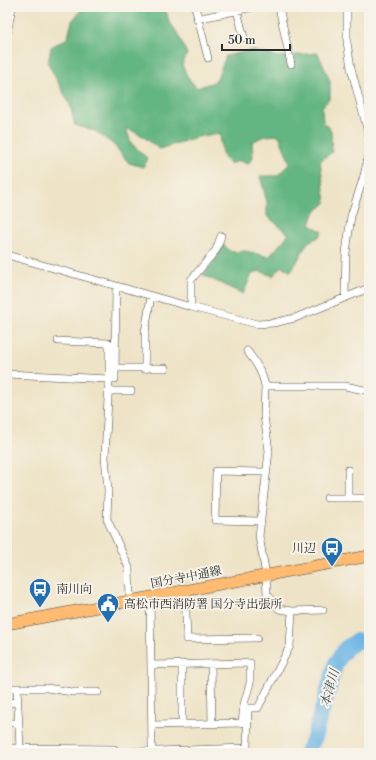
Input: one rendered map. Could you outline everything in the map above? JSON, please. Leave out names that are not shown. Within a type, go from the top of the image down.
[{"type":"main road","name":"国分寺中通線","points":[[7,624],[369,556]]},
{"type":"street","points":[[7,34],[12,7]]},
{"type":"street","points":[[195,7],[208,58]]},
{"type":"street","points":[[198,19],[253,7]]},
{"type":"street","points":[[279,7],[291,64]]},
{"type":"street","points":[[347,7],[347,42],[352,68],[366,115],[369,136]]},
{"type":"street","points":[[237,10],[244,38]]},
{"type":"street","points":[[346,297],[346,253],[352,216],[369,155]]},
{"type":"street","points":[[192,307],[191,280],[216,250],[221,236]]},
{"type":"street","points":[[7,255],[257,324],[272,323],[295,318],[369,288]]},
{"type":"street","points":[[7,374],[115,379],[116,286]]},
{"type":"street","points":[[145,369],[145,332],[152,296]]},
{"type":"street","points":[[58,341],[109,343],[109,391],[105,457],[108,490],[107,519],[129,568],[130,600]]},
{"type":"street","points":[[247,352],[258,366],[265,386],[264,416],[269,451],[260,536],[266,575],[267,594],[279,609],[292,611],[324,610]]},
{"type":"street","points":[[115,368],[165,368]]},
{"type":"street","points":[[265,386],[345,386],[369,391]]},
{"type":"street","points":[[109,391],[131,392]]},
{"type":"street","points":[[348,470],[348,498]]},
{"type":"street","points":[[261,521],[215,520],[216,471],[267,472]]},
{"type":"street","points":[[327,498],[369,498]]},
{"type":"street","points":[[185,591],[187,639],[257,638]]},
{"type":"street","points":[[150,597],[152,746]]},
{"type":"street","points":[[128,753],[247,748],[248,708],[258,708],[290,646],[292,611]]},
{"type":"street","points":[[151,665],[250,663],[250,683],[244,704],[242,723],[152,725]]},
{"type":"street","points":[[182,664],[182,724]]},
{"type":"street","points":[[211,664],[212,724]]},
{"type":"street","points":[[7,688],[47,688],[72,692],[98,692]]},
{"type":"street","points":[[17,688],[20,748]]},
{"type":"street","points":[[7,703],[17,702]]},
{"type":"street","points":[[7,723],[18,723]]},
{"type":"street","points":[[7,748],[114,749]]},
{"type":"green space","points":[[80,7],[165,7],[169,21],[178,34],[187,54],[182,65],[188,78],[197,88],[216,81],[226,56],[252,50],[278,57],[318,53],[330,81],[330,98],[322,107],[323,122],[331,130],[332,152],[320,161],[326,203],[314,213],[310,225],[322,231],[319,237],[308,242],[291,272],[281,266],[273,276],[259,271],[252,274],[243,294],[203,275],[216,259],[223,244],[231,252],[246,251],[269,257],[289,234],[267,216],[267,202],[260,176],[277,176],[290,163],[279,135],[264,136],[252,142],[253,157],[248,164],[239,161],[229,164],[222,154],[220,133],[197,137],[159,149],[143,136],[126,128],[131,143],[148,159],[143,167],[129,163],[113,144],[95,131],[75,125],[70,105],[48,63],[51,47],[68,38],[72,21],[82,9]]},
{"type":"waterway","name":"本津川","points":[[306,753],[313,741],[336,663],[346,648],[357,641],[369,640]]},
{"type":"place","name":"川辺","points":[[332,568]]},
{"type":"place","name":"南川向","points":[[40,608]]},
{"type":"place","name":"高松市西消防署 国分寺出張所","points":[[108,624]]}]
